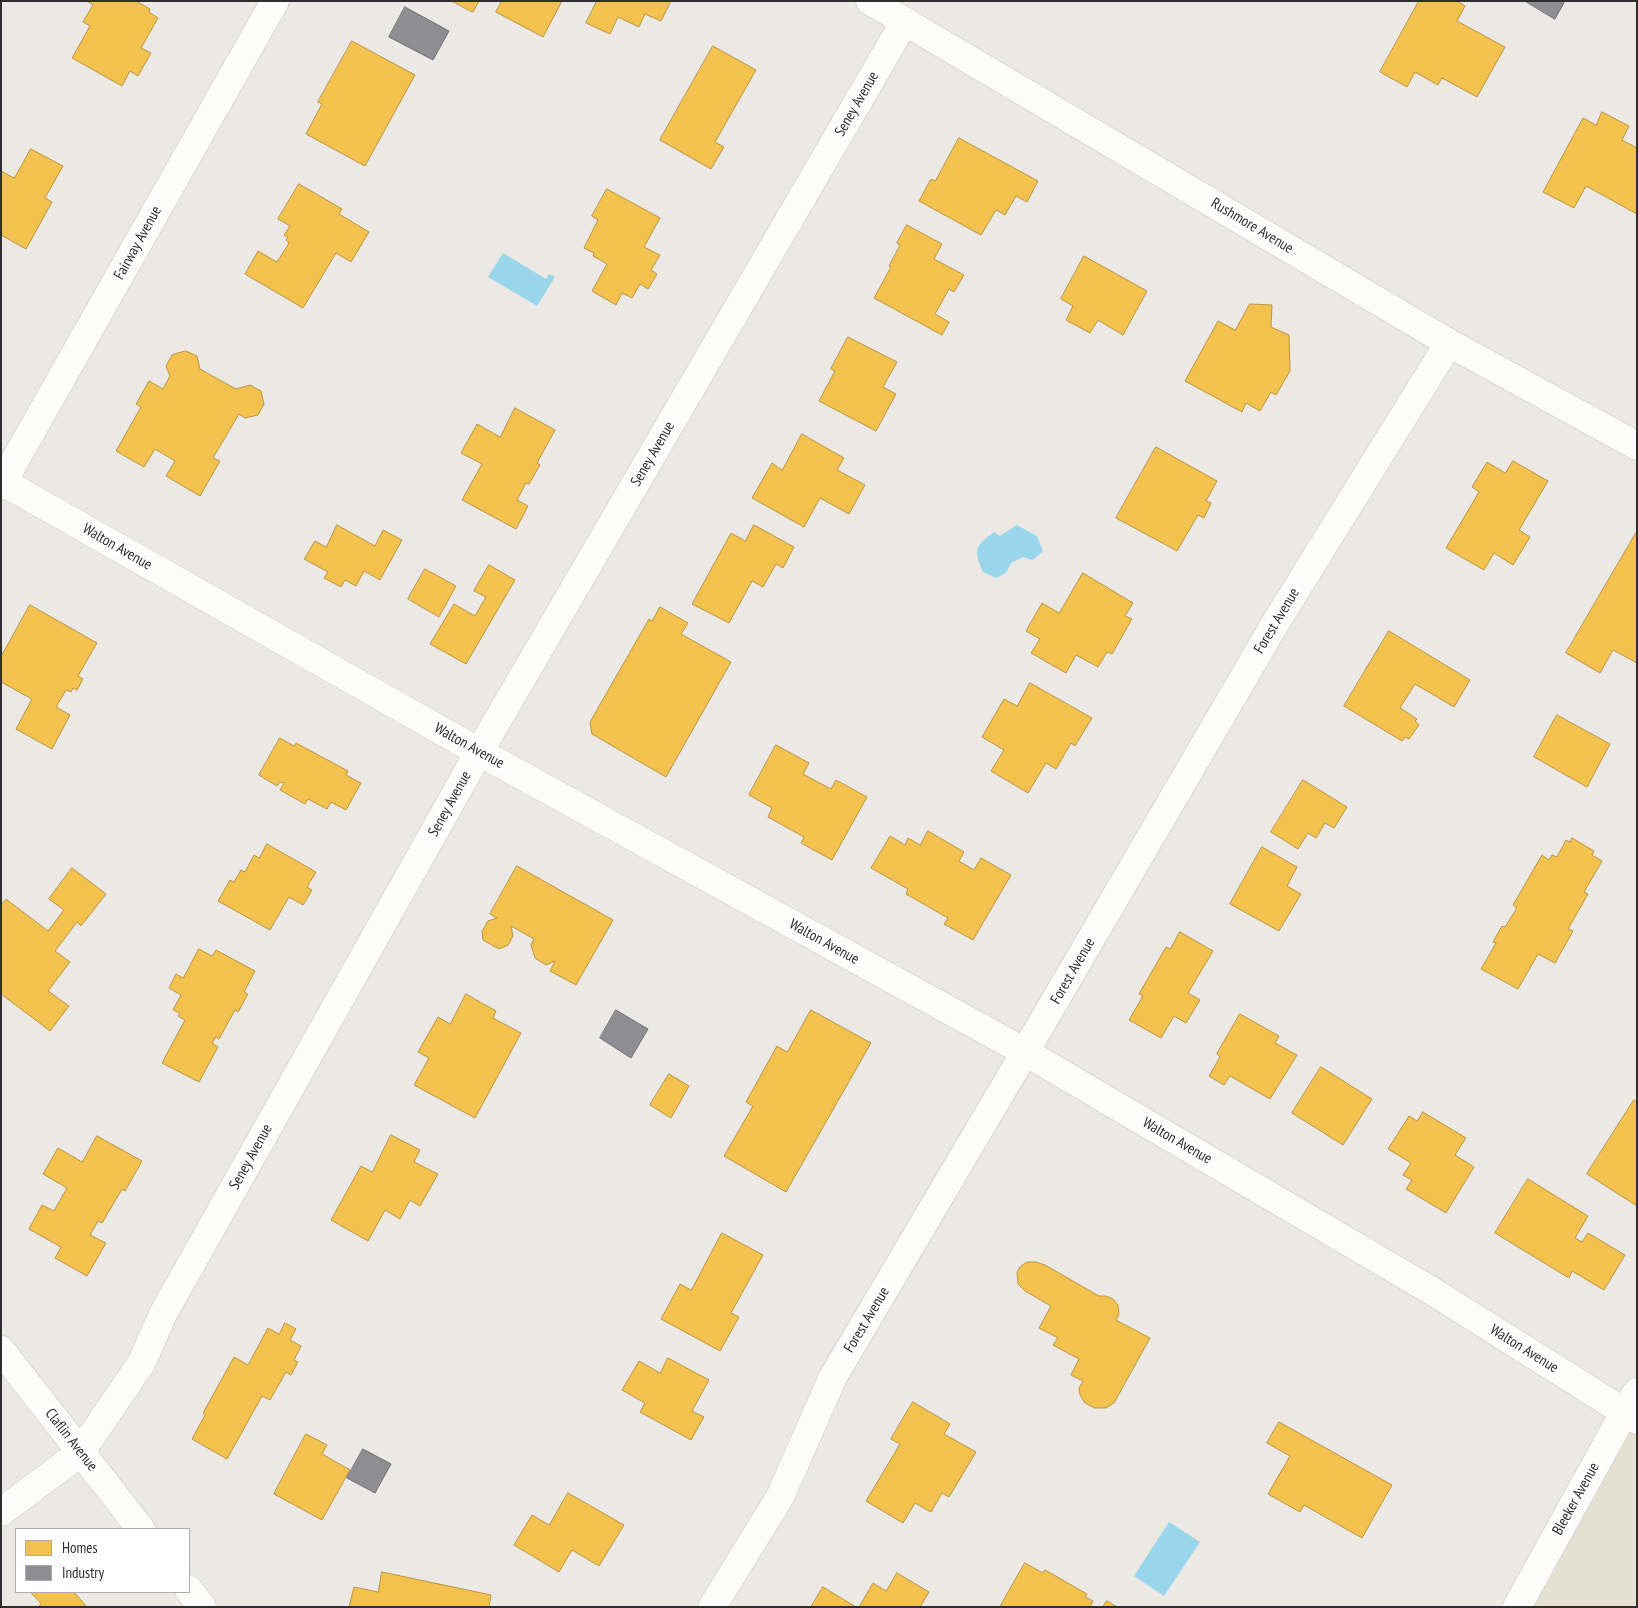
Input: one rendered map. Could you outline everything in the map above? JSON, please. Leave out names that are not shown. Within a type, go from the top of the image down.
[{"type":"street","name":"Fairway Avenue","points":[[2,483],[274,1]]},
{"type":"street","name":"Rushmore Avenue","points":[[878,3],[905,21],[1450,343],[1637,446]]},
{"type":"street","name":"Seney Avenue","points":[[1,1512],[80,1453],[142,1362],[162,1314],[479,752],[905,21]]},
{"type":"street","name":"Forest Avenue","points":[[712,1607],[780,1497],[833,1377],[1026,1052],[1276,622],[1450,343]]},
{"type":"street","name":"Walton Avenue","points":[[2,483],[479,752],[1026,1052],[1633,1408]]},
{"type":"street","name":"Claflin Avenue","points":[[1,1350],[140,1528]]},
{"type":"street","name":"Bleeker Avenue","points":[[1517,1607],[1633,1408]]},
{"type":"street","points":[[190,1591],[202,1607]]},
{"type":"shaded area","points":[[1634,1422],[1637,1424],[1637,1607],[1528,1607]]},
{"type":"water","points":[[503,253],[546,279],[549,274],[555,277],[537,306],[488,277]]},
{"type":"water","points":[[1017,525],[1037,536],[1043,551],[1033,560],[1023,557],[1011,563],[1006,573],[996,578],[983,572],[977,553],[980,545],[994,532],[1000,536]]},
{"type":"water","points":[[1169,1522],[1200,1542],[1164,1596],[1134,1576]]},
{"type":"building: Homes","points":[[87,1],[136,1],[150,9],[149,12],[158,18],[141,48],[151,53],[138,76],[130,71],[122,86],[72,58],[90,26],[83,22],[93,5]]},
{"type":"building: Homes","points":[[452,1],[479,1],[473,12]]},
{"type":"building: Homes","points":[[502,1],[562,1],[543,37],[496,12]]},
{"type":"building: Homes","points":[[597,1],[671,1],[661,21],[645,14],[639,27],[618,17],[610,34],[586,23]]},
{"type":"building: Homes","points":[[1419,1],[1457,1],[1465,6],[1457,21],[1505,47],[1477,97],[1442,78],[1438,85],[1415,72],[1407,87],[1380,72]]},
{"type":"building: Homes","points":[[352,41],[415,75],[365,166],[306,134],[322,104],[318,102]]},
{"type":"building: Homes","points":[[713,46],[756,70],[715,142],[724,147],[711,169],[660,140]]},
{"type":"building: Homes","points":[[1602,112],[1629,126],[1622,140],[1637,148],[1637,214],[1586,186],[1574,208],[1543,192],[1583,118],[1596,125]]},
{"type":"building: Homes","points":[[959,138],[1038,181],[1027,202],[1016,196],[1005,215],[996,210],[981,235],[919,201],[931,179],[935,181]]},
{"type":"building: Homes","points":[[31,149],[63,166],[45,198],[52,202],[26,249],[1,235],[1,171],[14,178]]},
{"type":"building: Homes","points":[[299,184],[342,209],[339,214],[369,232],[351,262],[336,253],[303,308],[245,274],[258,251],[277,262],[289,243],[286,240],[288,237],[284,235],[290,226],[278,219]]},
{"type":"building: Homes","points":[[607,189],[660,218],[644,247],[660,255],[651,270],[657,274],[648,289],[640,284],[632,298],[622,293],[616,305],[592,291],[607,264],[593,256],[594,253],[584,248],[598,220],[592,216]]},
{"type":"building: Homes","points":[[907,225],[942,244],[934,259],[964,275],[954,292],[949,289],[935,314],[949,322],[942,335],[874,298],[891,267],[889,266],[900,245],[897,243]]},
{"type":"building: Homes","points":[[1084,256],[1147,291],[1123,335],[1098,320],[1090,333],[1066,320],[1073,306],[1061,299]]},
{"type":"building: Homes","points":[[1250,304],[1272,305],[1271,327],[1289,335],[1290,371],[1276,395],[1271,392],[1260,411],[1246,403],[1242,412],[1185,381],[1218,321],[1235,330]]},
{"type":"building: Homes","points":[[848,337],[897,362],[883,387],[896,394],[876,431],[819,401],[835,371],[831,369]]},
{"type":"building: Homes","points":[[186,351],[197,356],[200,369],[236,389],[250,385],[261,391],[264,404],[258,415],[245,418],[239,414],[213,458],[220,461],[200,496],[166,476],[175,461],[155,449],[144,467],[116,451],[141,407],[136,404],[149,381],[163,389],[170,376],[166,366],[172,355]]},
{"type":"building: Homes","points":[[515,408],[555,430],[537,463],[540,465],[529,484],[526,483],[517,500],[528,506],[516,529],[462,500],[482,464],[461,453],[477,424],[500,437]]},
{"type":"building: Homes","points":[[802,434],[844,458],[837,470],[865,485],[849,514],[820,498],[804,527],[752,498],[772,463],[782,470]]},
{"type":"building: Homes","points":[[1156,447],[1217,481],[1206,501],[1211,503],[1204,518],[1198,515],[1177,551],[1116,518]]},
{"type":"building: Homes","points":[[1513,461],[1548,481],[1519,530],[1530,537],[1513,565],[1494,553],[1484,570],[1446,548],[1479,492],[1472,487],[1487,462],[1505,473]]},
{"type":"building: Homes","points":[[337,525],[375,546],[383,530],[402,540],[380,580],[364,571],[356,586],[345,580],[341,587],[324,578],[328,572],[304,559],[315,541],[326,547]]},
{"type":"building: Homes","points":[[754,525],[794,547],[783,568],[776,564],[763,587],[752,581],[729,623],[692,604],[731,533],[745,541]]},
{"type":"building: Homes","points":[[1637,531],[1637,663],[1613,650],[1600,673],[1566,653]]},
{"type":"building: Homes","points":[[489,565],[515,580],[466,664],[430,644],[454,604],[475,616],[486,597],[474,591]]},
{"type":"building: Homes","points":[[425,569],[456,586],[439,617],[408,599]]},
{"type":"building: Homes","points":[[1083,573],[1133,603],[1125,616],[1132,619],[1112,654],[1107,652],[1098,667],[1076,655],[1066,673],[1031,653],[1040,639],[1026,631],[1042,603],[1059,613]]},
{"type":"building: Homes","points":[[30,605],[97,643],[78,676],[83,679],[77,690],[73,688],[71,692],[66,690],[56,707],[70,715],[52,749],[16,729],[32,699],[1,682],[1,657]]},
{"type":"building: Homes","points":[[660,607],[688,623],[681,634],[731,662],[666,777],[592,734],[590,722],[649,619],[652,621]]},
{"type":"building: Homes","points":[[1389,631],[1470,680],[1454,707],[1415,684],[1400,708],[1417,719],[1415,721],[1419,725],[1409,739],[1405,737],[1402,741],[1344,706]]},
{"type":"building: Homes","points":[[1030,683],[1092,718],[1075,746],[1071,743],[1056,769],[1046,763],[1028,793],[991,771],[1004,750],[982,737],[1004,699],[1017,706]]},
{"type":"building: Homes","points":[[1557,715],[1610,744],[1587,787],[1534,757]]},
{"type":"building: Homes","points":[[280,738],[294,746],[296,743],[348,771],[346,775],[361,783],[346,810],[331,802],[327,809],[308,799],[305,804],[280,790],[284,783],[280,782],[277,786],[259,775]]},
{"type":"building: Homes","points":[[776,745],[809,763],[803,774],[831,789],[836,780],[867,797],[832,860],[801,843],[804,837],[768,817],[772,808],[749,795]]},
{"type":"building: Homes","points":[[1303,780],[1347,807],[1334,828],[1325,823],[1316,838],[1308,833],[1298,849],[1271,832]]},
{"type":"building: Homes","points":[[928,831],[964,852],[959,861],[974,870],[981,858],[1011,875],[973,940],[944,924],[948,918],[906,894],[908,889],[871,868],[890,836],[905,845],[908,838],[920,845]]},
{"type":"building: Homes","points":[[1572,838],[1594,851],[1592,855],[1602,861],[1584,892],[1588,894],[1568,929],[1573,931],[1555,963],[1538,954],[1518,989],[1481,969],[1496,943],[1493,942],[1502,926],[1505,927],[1517,908],[1513,905],[1542,855],[1549,860],[1552,855],[1557,857],[1566,840],[1570,842]]},
{"type":"building: Homes","points":[[267,844],[316,872],[307,887],[312,890],[303,905],[289,897],[270,930],[218,901],[230,880],[234,882],[241,870],[245,872],[254,855],[259,858]]},
{"type":"building: Homes","points":[[1262,847],[1297,867],[1287,886],[1301,894],[1279,931],[1230,904]]},
{"type":"building: Homes","points":[[517,866],[613,920],[576,985],[550,971],[555,961],[546,965],[535,958],[531,945],[534,939],[511,926],[513,936],[508,945],[499,949],[483,940],[482,931],[488,921],[497,918],[490,914]]},
{"type":"building: Homes","points":[[72,868],[106,894],[81,926],[77,922],[55,951],[70,962],[48,991],[69,1006],[50,1031],[1,994],[1,905],[6,899],[48,931],[64,910],[49,899]]},
{"type":"building: Homes","points":[[1180,932],[1213,951],[1188,993],[1200,1000],[1186,1023],[1174,1016],[1161,1038],[1129,1020],[1143,996],[1139,994],[1166,947],[1170,949]]},
{"type":"building: Homes","points":[[199,949],[212,956],[216,950],[255,971],[244,992],[248,994],[238,1012],[235,1010],[219,1039],[216,1037],[212,1043],[218,1047],[199,1082],[162,1063],[185,1020],[178,1016],[180,1013],[173,1010],[181,995],[169,988],[176,974],[183,978]]},
{"type":"building: Homes","points":[[466,994],[496,1011],[493,1018],[521,1033],[475,1118],[414,1085],[429,1058],[418,1052],[438,1017],[450,1024]]},
{"type":"building: Homes","points":[[811,1010],[871,1043],[786,1192],[724,1156],[753,1106],[746,1102],[777,1046],[787,1052]]},
{"type":"building: Homes","points":[[1240,1014],[1279,1036],[1275,1043],[1297,1055],[1270,1099],[1230,1076],[1224,1085],[1209,1076],[1220,1057],[1217,1054]]},
{"type":"building: Homes","points":[[1321,1067],[1372,1099],[1343,1145],[1292,1113]]},
{"type":"building: Homes","points":[[669,1074],[689,1086],[671,1118],[650,1105]]},
{"type":"building: Homes","points":[[1634,1100],[1637,1102],[1637,1206],[1587,1174]]},
{"type":"building: Homes","points":[[1423,1112],[1466,1138],[1455,1155],[1474,1167],[1446,1213],[1406,1189],[1412,1180],[1403,1175],[1411,1163],[1388,1149],[1409,1116],[1417,1121]]},
{"type":"building: Homes","points":[[391,1135],[420,1150],[414,1162],[438,1174],[420,1206],[410,1200],[400,1219],[385,1210],[368,1241],[331,1220],[361,1166],[372,1172]]},
{"type":"building: Homes","points":[[97,1136],[142,1161],[125,1191],[122,1189],[102,1223],[98,1221],[90,1235],[106,1243],[87,1276],[55,1258],[61,1247],[29,1229],[42,1205],[54,1211],[67,1188],[43,1174],[58,1148],[82,1162]]},
{"type":"building: Homes","points":[[1528,1179],[1588,1216],[1575,1238],[1582,1242],[1588,1233],[1625,1255],[1604,1290],[1572,1271],[1569,1278],[1495,1233]]},
{"type":"building: Homes","points":[[722,1233],[763,1255],[731,1313],[739,1317],[720,1351],[661,1319],[680,1284],[691,1290]]},
{"type":"building: Homes","points":[[1027,1262],[1045,1265],[1099,1296],[1113,1299],[1118,1305],[1119,1314],[1116,1320],[1150,1338],[1114,1403],[1106,1408],[1095,1408],[1085,1403],[1080,1395],[1079,1388],[1083,1381],[1071,1375],[1079,1359],[1053,1345],[1058,1338],[1039,1328],[1051,1306],[1025,1291],[1018,1284],[1017,1272]]},
{"type":"building: Homes","points":[[285,1323],[296,1329],[290,1340],[301,1346],[294,1360],[298,1362],[291,1375],[286,1372],[270,1400],[262,1396],[227,1459],[192,1439],[205,1415],[203,1413],[234,1357],[248,1365],[268,1328],[279,1334]]},
{"type":"building: Homes","points":[[668,1358],[709,1380],[692,1411],[704,1417],[691,1440],[640,1412],[645,1403],[622,1390],[639,1361],[660,1373]]},
{"type":"building: Homes","points":[[913,1402],[950,1424],[944,1434],[976,1452],[949,1497],[942,1493],[931,1512],[915,1503],[903,1523],[866,1501],[900,1444],[891,1439]]},
{"type":"building: Homes","points":[[1279,1422],[1392,1485],[1362,1538],[1304,1505],[1300,1512],[1268,1494],[1290,1456],[1267,1443]]},
{"type":"building: Homes","points":[[306,1434],[327,1445],[322,1454],[350,1470],[322,1520],[274,1494]]},
{"type":"building: Homes","points":[[568,1493],[624,1525],[599,1566],[572,1550],[559,1572],[514,1545],[532,1515],[549,1525]]},
{"type":"building: Homes","points":[[1025,1563],[1043,1573],[1045,1570],[1087,1594],[1085,1597],[1093,1601],[1090,1607],[1000,1607]]},
{"type":"building: Homes","points":[[382,1572],[491,1595],[489,1607],[349,1607],[354,1587],[378,1592]]},
{"type":"building: Homes","points":[[897,1573],[929,1592],[920,1607],[859,1607],[873,1583],[886,1591]]},
{"type":"building: Homes","points":[[823,1587],[856,1607],[811,1607]]},
{"type":"building: Homes","points":[[32,1593],[75,1593],[87,1607],[38,1607],[41,1604]]},
{"type":"building: Homes","points":[[1107,1601],[1117,1607],[1103,1607]]},
{"type":"building: Industry","points":[[1525,1],[1565,1],[1555,19]]},
{"type":"building: Industry","points":[[405,7],[449,31],[433,60],[389,37]]},
{"type":"building: Industry","points":[[616,1010],[648,1029],[631,1058],[600,1038]]},
{"type":"building: Industry","points":[[363,1449],[391,1464],[375,1493],[347,1478]]}]
